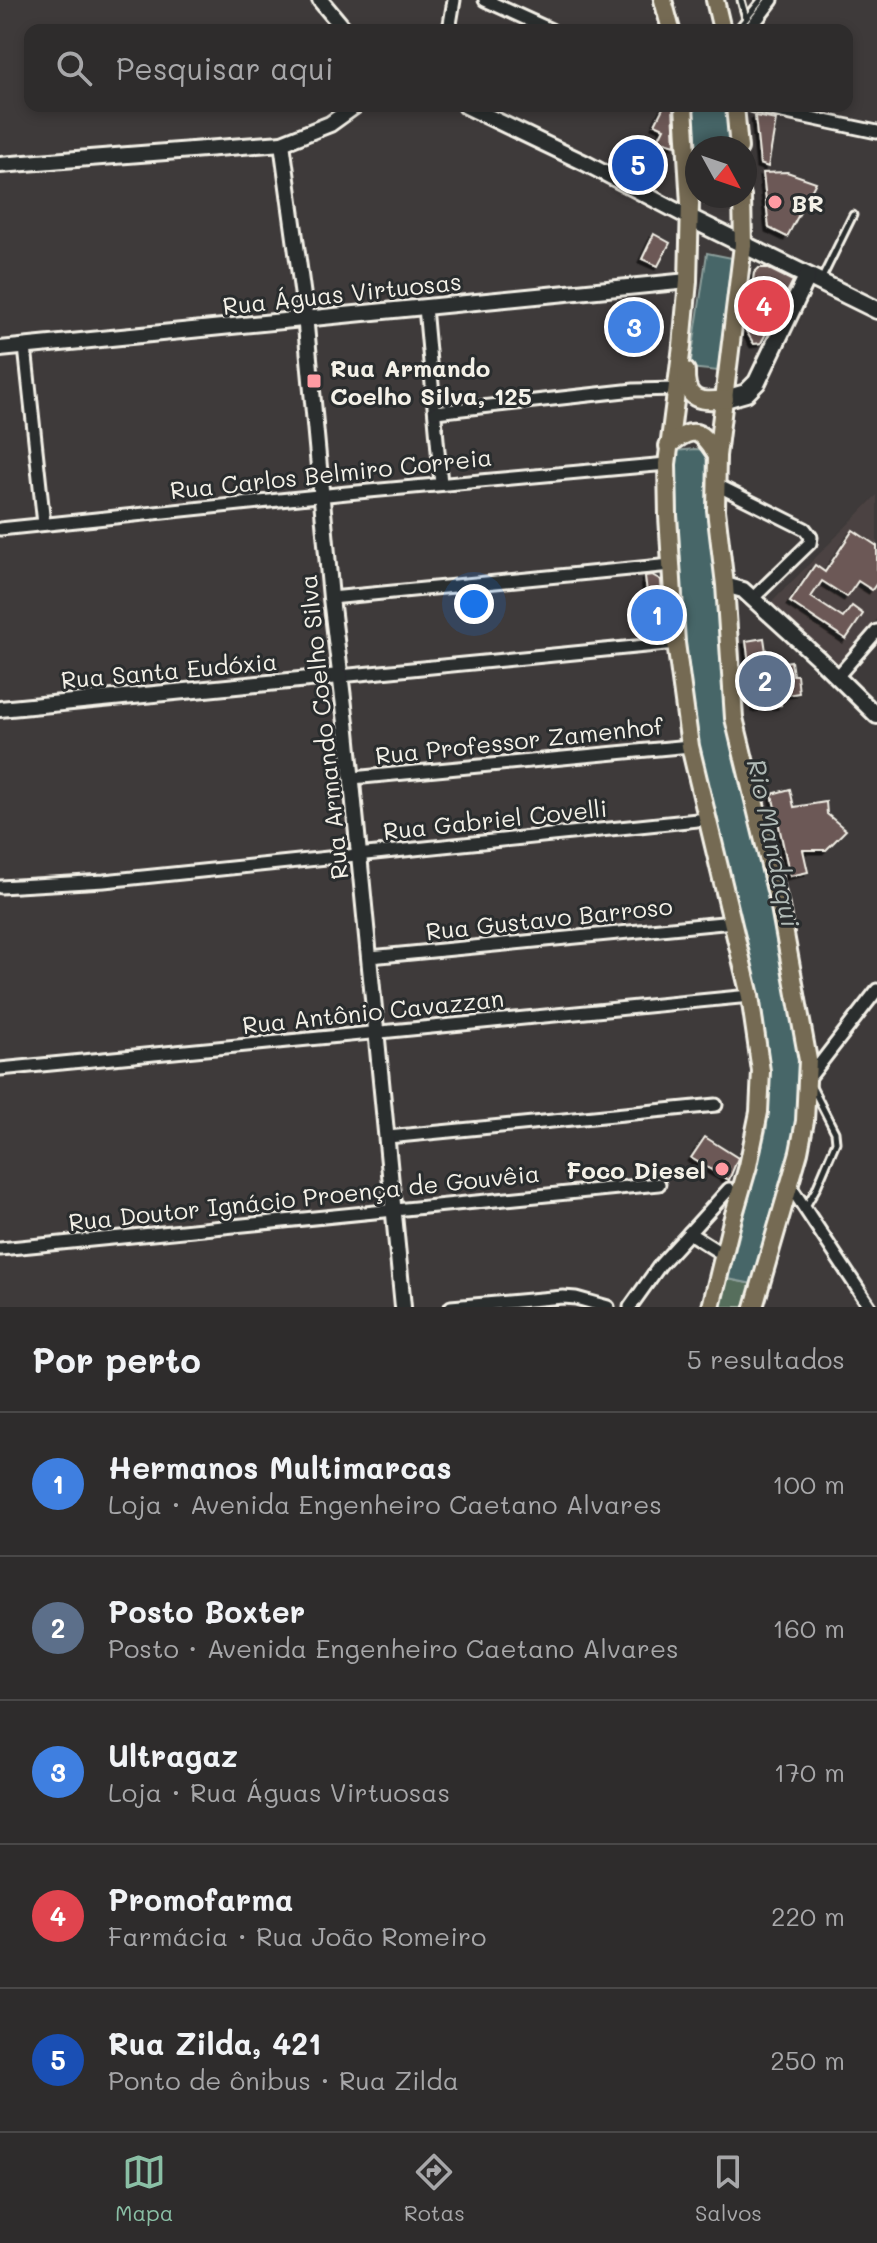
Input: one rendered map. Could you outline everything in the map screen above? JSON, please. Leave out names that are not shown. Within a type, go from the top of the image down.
[{"type":"main road","points":[[663,0],[671,24]]},
{"type":"main road","points":[[684,112],[690,211],[688,281],[667,464],[676,643],[690,746],[750,996],[761,1071],[759,1112],[748,1166],[711,1307]]},
{"type":"main road","points":[[736,112],[738,136]]},
{"type":"main road","points":[[742,208],[743,245],[715,484],[734,718],[791,962],[807,1044],[808,1079],[805,1121],[790,1186],[754,1307]]},
{"type":"main road","points":[[690,211],[743,245],[877,310]]},
{"type":"main road","points":[[682,346],[687,355],[685,385],[696,397],[725,399],[746,393],[757,382],[814,280]]},
{"type":"main road","points":[[668,446],[682,434],[693,433],[706,439],[717,456]]},
{"type":"street","points":[[320,0],[340,24]]},
{"type":"street","points":[[450,24],[454,0]]},
{"type":"street","points":[[485,0],[538,24]]},
{"type":"street","points":[[748,24],[772,0]]},
{"type":"street","points":[[0,165],[282,143],[330,124],[347,112]]},
{"type":"street","points":[[479,112],[690,211]]},
{"type":"street","points":[[782,112],[877,132]]},
{"type":"street","name":"Rua Armando Coelho Silva","points":[[282,143],[305,318],[403,1307]]},
{"type":"street","name":"Rua Águas Virtuosas","points":[[0,349],[688,281]]},
{"type":"street","points":[[425,307],[441,484]]},
{"type":"street","points":[[25,347],[44,524]]},
{"type":"street","points":[[435,412],[634,390],[677,389]]},
{"type":"street","name":"Rua Carlos Belmiro Correia","points":[[0,529],[321,495],[667,464]]},
{"type":"street","points":[[715,484],[805,529],[811,537],[810,543],[752,599]]},
{"type":"street","points":[[331,598],[671,565]]},
{"type":"street","points":[[725,585],[743,590],[877,716]]},
{"type":"street","points":[[837,677],[877,631]]},
{"type":"street","name":"Rua Santa Eudóxia","points":[[0,709],[676,643]]},
{"type":"street","name":"Rua Professor Zamenhof","points":[[352,778],[690,746]]},
{"type":"street","name":"Rua Gabriel Covelli","points":[[0,887],[104,881],[707,819]]},
{"type":"street","name":"Rua Gustavo Barroso","points":[[370,957],[733,922]]},
{"type":"street","points":[[808,1079],[877,990]]},
{"type":"street","name":"Rua Antônio Cavazzan","points":[[0,1069],[750,996]]},
{"type":"street","points":[[388,1137],[716,1105]]},
{"type":"street","name":"Rua Doutor Ignácio Proença de Gouvêia","points":[[0,1249],[659,1184]]},
{"type":"street","points":[[790,1186],[870,1307]]},
{"type":"street","points":[[630,1307],[660,1265],[729,1189]]},
{"type":"street","points":[[689,1233],[724,1255]]},
{"type":"street","points":[[451,1307],[563,1297],[608,1307]]},
{"type":"lane","points":[[741,0],[748,24]]},
{"type":"lane","points":[[748,24],[761,0]]},
{"type":"lane","points":[[814,280],[853,215]]},
{"type":"lane","points":[[805,1209],[836,1142],[835,1132],[808,1079]]},
{"type":"path","points":[[690,211],[704,208]]},
{"type":"shaded area","points":[[877,495],[877,619],[837,668],[770,604]]},
{"type":"green space","points":[[728,1279],[758,1285],[750,1307],[719,1307]]},
{"type":"water","points":[[694,112],[726,112],[728,136],[696,136]]},
{"type":"water","points":[[707,253],[732,258],[718,371],[690,368]]},
{"type":"water","points":[[706,450],[709,518],[713,531],[727,714],[762,857],[803,1054],[802,1118],[758,1285],[728,1279],[767,1127],[769,1060],[762,1011],[695,725],[683,618],[675,451]]},
{"type":"building","points":[[661,112],[673,112],[675,145],[658,140],[664,128],[655,124]]},
{"type":"building","points":[[755,116],[776,120],[768,167],[760,164]]},
{"type":"building","name":"BR","points":[[787,172],[816,182],[787,237],[769,228],[763,173]]},
{"type":"building","points":[[654,234],[670,243],[658,266],[642,259]]},
{"type":"building","points":[[759,268],[767,268],[793,281],[761,343],[754,344],[746,331],[754,273]]},
{"type":"building","points":[[853,530],[877,546],[877,583],[872,590],[858,581],[847,597],[822,581],[811,597],[843,618],[852,606],[863,614],[846,639],[790,602],[815,565],[825,572]]},
{"type":"building","points":[[652,575],[661,580],[664,633],[652,634],[645,576]]},
{"type":"building","points":[[764,638],[768,665],[791,661],[793,675],[797,675],[799,693],[780,696],[781,705],[755,708],[746,641]]},
{"type":"building","points":[[790,789],[794,807],[826,802],[827,814],[846,830],[826,850],[803,850],[808,872],[790,876],[772,794]]},
{"type":"building","name":"Foco Diesel","points":[[705,1137],[738,1158],[729,1180],[691,1158]]},
{"type":"place","name":"Rua Zilda, 421","points":[[638,165]]},
{"type":"place","name":"BR","points":[[775,202]]},
{"type":"place","name":"Promofarma","points":[[764,306]]},
{"type":"place","name":"Ultragaz","points":[[634,327]]},
{"type":"place","name":"Rua Armando Coelho Silva, 125","points":[[314,381]]},
{"type":"place","name":"Hermanos Multimarcas","points":[[657,615]]},
{"type":"place","name":"Posto Boxter","points":[[765,681]]},
{"type":"place","name":"Foco Diesel","points":[[722,1169]]},
{"type":"water label","name":"Rio Mandaqui","points":[[774,843]]}]
